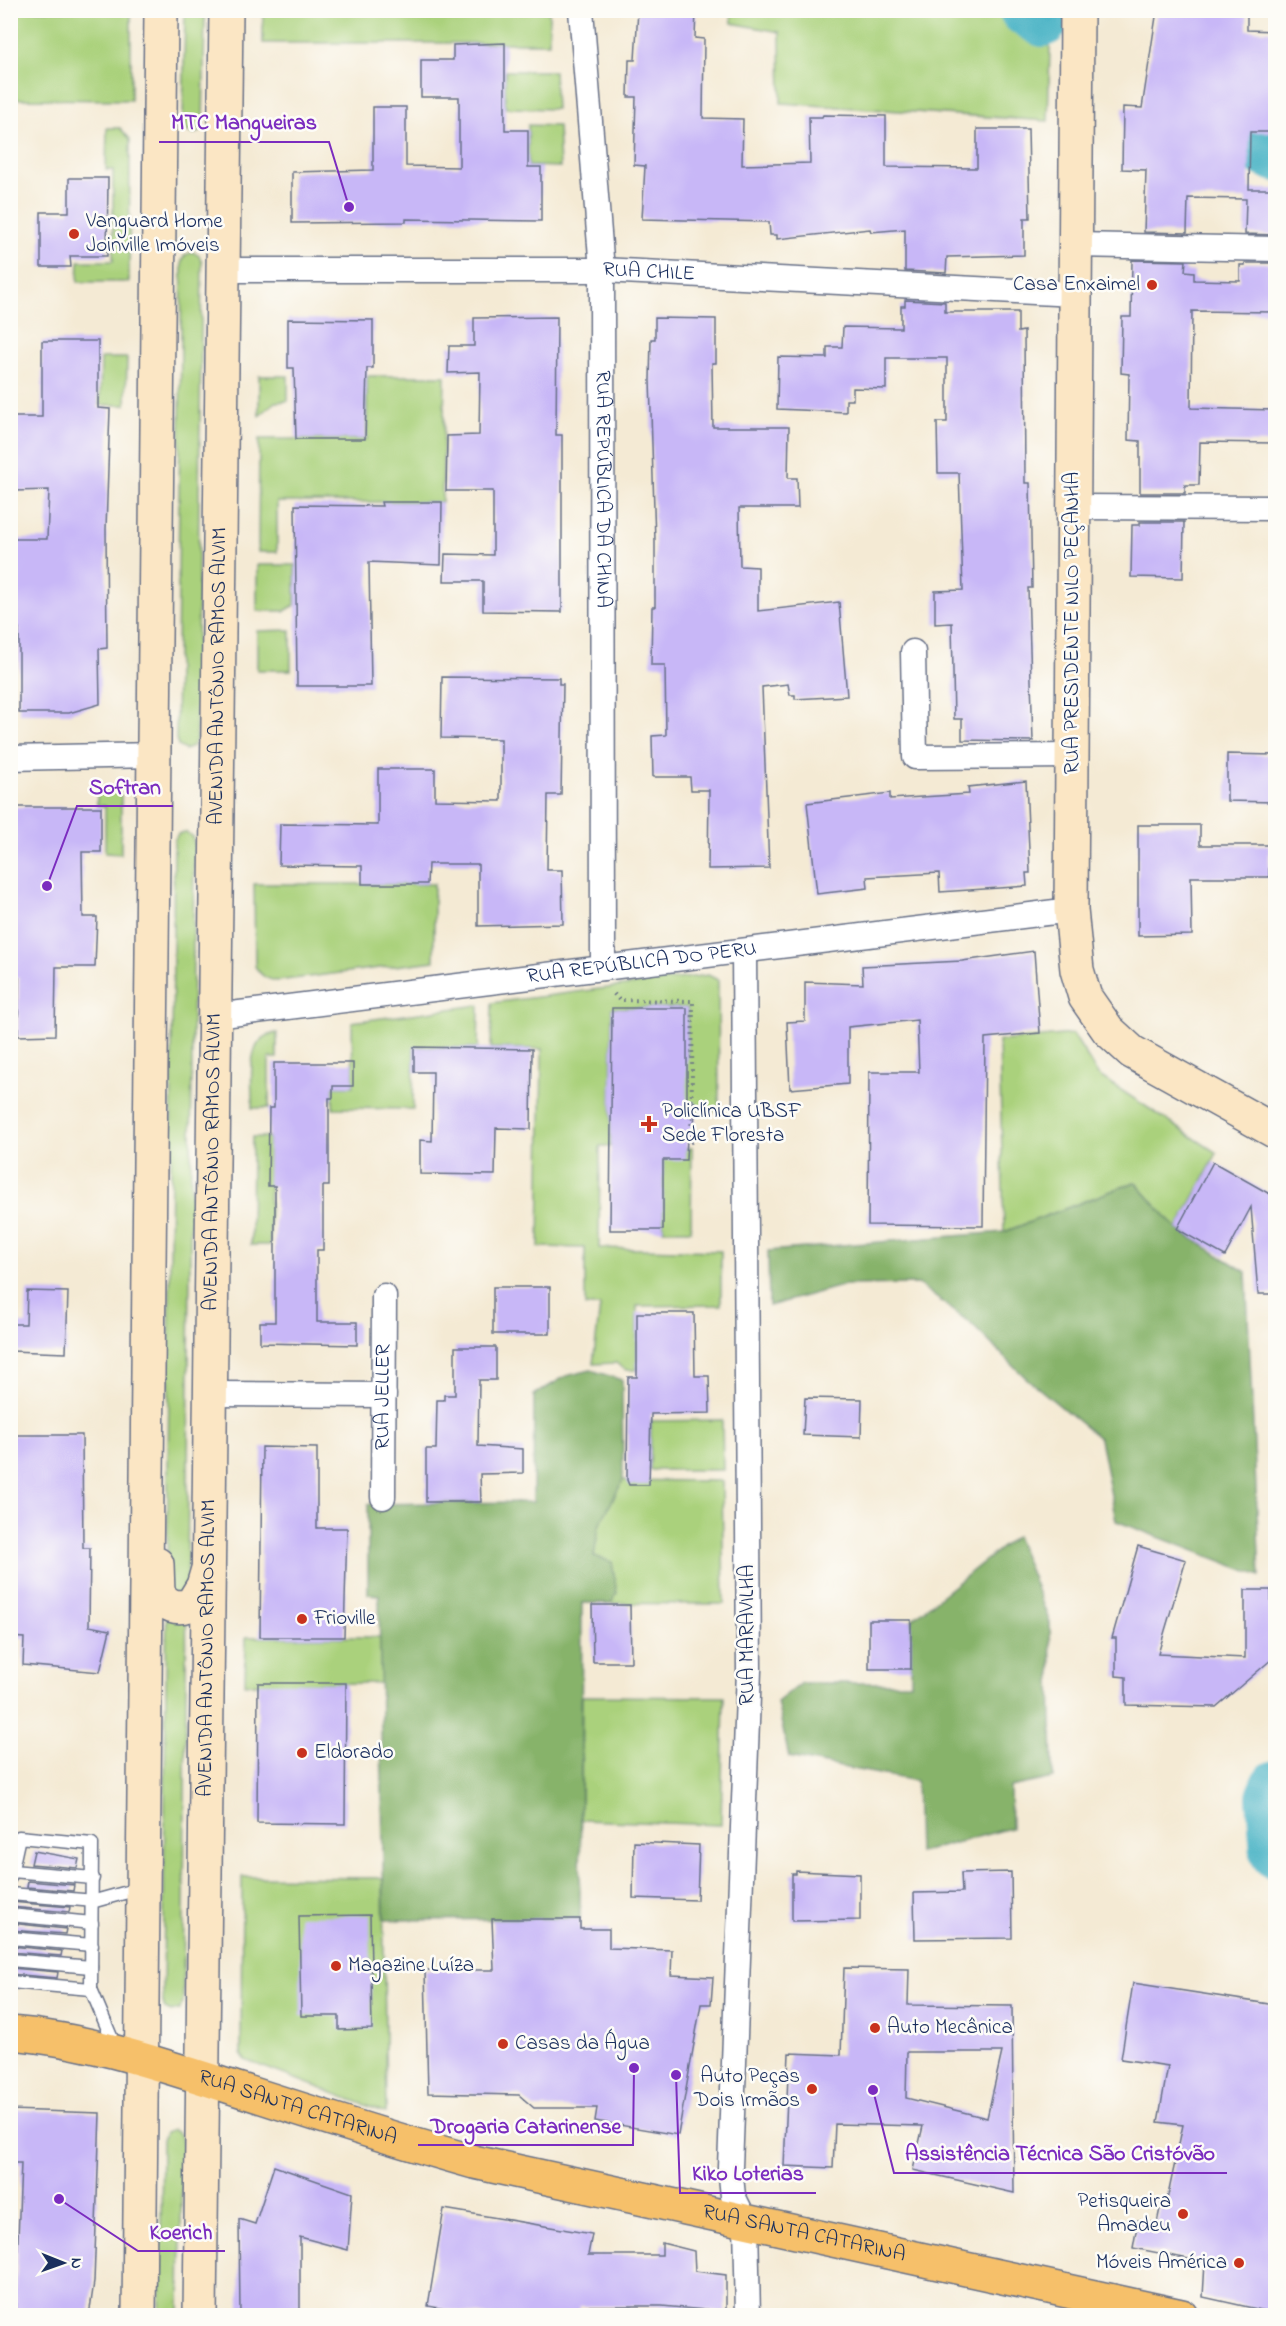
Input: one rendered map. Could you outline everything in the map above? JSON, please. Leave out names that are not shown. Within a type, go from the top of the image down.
[{"type":"main road","name":"RUA SANTA CATARINA","points":[[10,2033],[69,2042],[130,2056],[402,2142],[474,2162],[1182,2316]]},
{"type":"street","points":[[139,2316],[130,2056],[144,1888],[161,10]]},
{"type":"street","name":"AVENIDA ANTÔNIO RAMOS ALVIM","points":[[200,2316],[226,10]]},
{"type":"street","name":"RUA REPÚBLICA DA CHINA","points":[[581,10],[602,270],[599,969]]},
{"type":"street","name":"RUA PRESIDENTE NILO PEÇANHA","points":[[1077,15],[1071,910],[1077,970],[1086,997],[1108,1030],[1132,1052],[1275,1131]]},
{"type":"street","points":[[1075,245],[1275,249]]},
{"type":"street","name":"RUA CHILE","points":[[223,270],[602,270],[1075,294]]},
{"type":"street","points":[[1074,507],[1275,508]]},
{"type":"street","points":[[913,652],[915,757],[1072,756]]},
{"type":"street","points":[[10,758],[154,755]]},
{"type":"street","name":"RUA REPÚBLICA DO PERU","points":[[215,1016],[1071,910]]},
{"type":"street","name":"RUA MARAVILHA","points":[[744,951],[749,1670],[730,2167],[733,2196],[746,2222],[748,2316]]},
{"type":"street","name":"RUA JELLER","points":[[383,1497],[384,1296]]},
{"type":"street","points":[[210,1394],[384,1395]]},
{"type":"street","points":[[148,1489],[158,1502],[157,1587],[162,1599],[176,1607],[192,1604],[203,1586],[208,1568]]},
{"type":"lane","points":[[93,1878],[11,1875],[21,1836],[91,1843],[93,1878],[91,1989],[130,2056]]},
{"type":"lane","points":[[10,1894],[92,1901],[144,1888]]},
{"type":"lane","points":[[10,1916],[92,1923]]},
{"type":"lane","points":[[10,1938],[92,1945]]},
{"type":"lane","points":[[10,1960],[91,1967]]},
{"type":"lane","points":[[10,1982],[91,1989]]},
{"type":"path","points":[[599,969],[619,1000],[693,1002],[691,1142],[686,1142]]},
{"type":"green space","points":[[11,10],[131,11],[131,100],[11,99]]},
{"type":"green space","points":[[185,10],[205,11],[203,124],[199,132],[192,134],[185,130],[183,123]]},
{"type":"green space","points":[[263,11],[549,11],[549,43],[263,43]]},
{"type":"green space","points":[[731,11],[1051,11],[1048,121],[781,103],[780,32],[732,23]]},
{"type":"green space","points":[[505,71],[554,71],[556,109],[505,108]]},
{"type":"green space","points":[[528,125],[558,126],[560,167],[528,166]]},
{"type":"green space","points":[[107,128],[120,128],[130,139],[129,282],[78,282],[79,261],[113,261],[113,170],[106,170]]},
{"type":"green space","points":[[193,252],[202,262],[196,740],[192,747],[185,750],[178,746],[176,739],[182,261],[185,255]]},
{"type":"green space","points":[[101,358],[127,358],[126,405],[100,405]]},
{"type":"green space","points":[[259,376],[288,376],[288,401],[275,402],[259,416]]},
{"type":"green space","points":[[367,376],[445,376],[442,502],[277,502],[277,552],[258,552],[259,439],[367,439]]},
{"type":"green space","points":[[257,565],[295,565],[295,605],[285,611],[257,611]]},
{"type":"green space","points":[[291,630],[291,670],[257,670],[257,631]]},
{"type":"green space","points":[[97,787],[114,787],[121,795],[121,854],[105,853],[105,806],[97,805]]},
{"type":"green space","points":[[186,832],[192,836],[194,843],[183,2003],[179,2010],[171,2012],[165,2009],[163,2002],[174,841],[178,834]]},
{"type":"green space","points":[[254,884],[434,884],[434,961],[277,981],[267,978],[255,966]]},
{"type":"green space","points":[[708,975],[718,980],[719,1111],[664,1110],[687,1058],[687,1008],[612,1008],[611,1146],[600,1146],[599,1248],[721,1251],[721,1305],[637,1306],[637,1370],[626,1370],[616,1363],[593,1364],[600,1306],[585,1306],[585,1248],[539,1247],[542,1049],[491,1048],[492,1003]]},
{"type":"green space","points":[[479,1005],[478,1048],[414,1047],[413,1109],[333,1108],[333,1086],[353,1086],[352,1022]]},
{"type":"green space","points":[[277,1033],[277,1058],[269,1058],[269,1108],[252,1108],[251,1073],[254,1051],[266,1036]]},
{"type":"green space","points":[[1073,1034],[1098,1075],[1217,1153],[1177,1229],[1135,1182],[1004,1232],[999,1041]]},
{"type":"green space","points":[[252,1137],[269,1137],[270,1245],[251,1245]]},
{"type":"green space","points":[[686,1148],[692,1148],[691,1230],[663,1230],[663,1160]]},
{"type":"green space","points":[[1135,1182],[1177,1229],[1246,1272],[1260,1576],[1116,1521],[1100,1439],[1025,1377],[970,1323],[918,1284],[845,1285],[769,1306],[768,1251],[1004,1232]]},
{"type":"green space","points":[[591,1370],[622,1380],[623,1480],[599,1526],[594,1556],[612,1562],[617,1593],[611,1603],[582,1603],[580,1919],[384,1920],[379,1595],[368,1594],[368,1504],[533,1502],[534,1395],[566,1376]]},
{"type":"green space","points":[[722,1420],[723,1470],[650,1470],[651,1421]]},
{"type":"green space","points":[[580,1480],[722,1481],[724,1604],[582,1603]]},
{"type":"green space","points":[[1016,1536],[1050,1623],[1053,1778],[1010,1787],[1011,1828],[918,1853],[916,1781],[789,1757],[777,1702],[801,1683],[911,1683],[911,1620]]},
{"type":"green space","points":[[246,1637],[380,1637],[381,1683],[245,1684]]},
{"type":"green space","points":[[582,1696],[724,1697],[721,1825],[581,1820]]},
{"type":"green space","points":[[242,1877],[383,1878],[386,2113],[245,2060],[241,2054]]},
{"type":"green space","points":[[173,2130],[180,2134],[182,2141],[180,2315],[160,2315],[162,2140],[165,2133]]},
{"type":"building","points":[[638,10],[696,10],[695,38],[704,39],[703,118],[743,119],[742,165],[810,163],[809,117],[822,117],[823,115],[886,116],[886,167],[977,168],[977,129],[1028,129],[1030,218],[1024,218],[1024,255],[947,257],[946,273],[905,271],[905,229],[871,232],[870,229],[777,239],[777,235],[770,235],[769,222],[642,219],[645,166],[634,165],[636,97],[628,97],[629,60],[635,60]]},
{"type":"building","points":[[1157,10],[1247,10],[1247,30],[1275,31],[1275,132],[1250,132],[1249,189],[1275,189],[1275,235],[1245,234],[1246,199],[1188,198],[1187,233],[1144,232],[1146,170],[1122,169],[1123,107],[1142,108]]},
{"type":"building","points":[[505,43],[505,130],[528,130],[528,167],[541,167],[541,221],[406,219],[406,222],[292,223],[292,172],[373,170],[373,107],[406,107],[406,166],[459,167],[459,97],[421,97],[421,60],[453,60],[453,45]]},
{"type":"building","name":"Vanguard Home Joinville Imóveis","points":[[69,178],[108,178],[107,256],[70,256],[71,267],[41,267],[41,212],[69,212]]},
{"type":"building","points":[[1132,260],[1186,261],[1185,271],[1194,272],[1194,280],[1240,281],[1240,265],[1275,263],[1275,312],[1192,311],[1191,408],[1275,410],[1275,443],[1200,442],[1199,485],[1185,485],[1185,493],[1140,493],[1140,441],[1128,440],[1129,374],[1121,373],[1122,317],[1131,317]]},
{"type":"building","points":[[905,300],[945,302],[945,312],[1018,312],[1018,332],[1024,331],[1025,483],[1030,483],[1032,588],[1028,588],[1033,741],[962,740],[962,719],[954,719],[952,623],[935,624],[935,591],[963,590],[959,473],[938,473],[937,422],[947,422],[947,358],[886,358],[886,389],[853,388],[853,400],[846,400],[846,412],[777,409],[778,357],[827,358],[827,347],[842,347],[843,327],[901,328],[901,306],[905,306]]},
{"type":"building","points":[[557,317],[556,435],[562,435],[562,612],[483,611],[483,581],[444,581],[445,554],[493,555],[493,491],[446,491],[447,436],[479,435],[480,372],[448,373],[449,346],[474,346],[474,318]]},
{"type":"building","points":[[655,318],[716,319],[716,363],[712,363],[713,427],[789,427],[788,478],[797,478],[798,508],[739,508],[740,566],[758,567],[758,611],[839,602],[847,696],[795,699],[795,695],[790,695],[788,684],[762,687],[769,868],[708,869],[709,790],[691,790],[690,777],[653,777],[652,736],[666,735],[665,665],[651,665],[652,607],[655,607],[655,541],[650,380],[651,339],[655,339]]},
{"type":"building","points":[[288,319],[373,320],[373,368],[367,368],[365,439],[296,439],[294,368],[288,368]]},
{"type":"building","points":[[42,341],[98,341],[98,408],[110,409],[106,529],[107,648],[99,649],[100,704],[69,713],[19,713],[19,628],[15,628],[15,618],[10,618],[10,539],[47,539],[49,490],[15,491],[14,457],[14,417],[42,417]]},
{"type":"building","points":[[381,502],[442,502],[441,565],[369,562],[371,686],[297,686],[295,505],[382,506]]},
{"type":"building","points":[[1140,522],[1184,522],[1183,578],[1131,577],[1132,525],[1140,525]]},
{"type":"building","points":[[442,677],[559,678],[559,684],[563,684],[561,795],[548,795],[547,870],[562,870],[563,924],[478,926],[478,864],[428,864],[427,884],[362,884],[362,866],[279,865],[280,824],[378,825],[378,769],[435,769],[435,800],[501,801],[501,739],[441,738]]},
{"type":"building","points":[[1227,754],[1275,755],[1275,802],[1227,801]]},
{"type":"building","points":[[1026,781],[1030,873],[1026,873],[1027,886],[940,892],[939,873],[867,877],[868,888],[817,894],[807,803],[890,793],[890,799],[969,794],[968,787]]},
{"type":"building","points":[[10,807],[101,807],[101,852],[82,852],[83,917],[97,917],[95,967],[56,967],[55,1035],[18,1036],[19,978],[10,978]]},
{"type":"building","points":[[1138,825],[1200,825],[1200,845],[1269,845],[1269,877],[1191,877],[1192,935],[1138,936]]},
{"type":"building","points":[[1034,951],[1040,1033],[985,1038],[983,1226],[868,1225],[869,1072],[919,1072],[917,1020],[848,1027],[848,1084],[790,1089],[787,1022],[805,1021],[805,982],[863,984],[862,966],[962,961]]},
{"type":"building","name":"Policlínica UBSF Sede Floresta","points":[[612,1008],[687,1008],[687,1102],[695,1102],[694,1137],[687,1137],[686,1160],[663,1160],[663,1230],[610,1230]]},
{"type":"building","points":[[414,1047],[532,1049],[531,1129],[496,1128],[495,1175],[420,1174],[420,1140],[432,1141],[433,1072],[414,1072]]},
{"type":"building","points":[[274,1063],[353,1063],[353,1086],[333,1086],[333,1098],[329,1098],[329,1186],[323,1186],[323,1250],[317,1250],[317,1322],[357,1322],[357,1345],[260,1343],[260,1322],[275,1322],[275,1186],[268,1186],[269,1108],[274,1108]]},
{"type":"building","points":[[1213,1162],[1275,1197],[1275,1294],[1258,1294],[1251,1207],[1225,1256],[1177,1229]]},
{"type":"building","points":[[493,1287],[550,1287],[550,1334],[493,1334]]},
{"type":"building","points":[[27,1291],[68,1292],[66,1353],[10,1351],[10,1324],[26,1324]]},
{"type":"building","points":[[637,1313],[694,1313],[695,1376],[709,1376],[710,1413],[651,1414],[649,1485],[629,1485],[627,1480],[628,1377],[637,1377]]},
{"type":"building","points":[[455,1347],[496,1347],[496,1380],[479,1380],[478,1446],[523,1449],[523,1473],[480,1474],[481,1502],[426,1502],[426,1449],[436,1449],[437,1400],[444,1400],[444,1395],[455,1395]]},
{"type":"building","points":[[805,1398],[862,1399],[861,1437],[803,1435]]},
{"type":"building","points":[[10,1435],[82,1435],[83,1548],[90,1548],[89,1626],[110,1630],[100,1672],[23,1665],[24,1638],[10,1637]]},
{"type":"building","points":[[262,1447],[317,1448],[317,1528],[347,1528],[344,1637],[260,1637]]},
{"type":"building","points":[[1138,1546],[1186,1560],[1158,1654],[1245,1658],[1245,1590],[1271,1590],[1272,1659],[1216,1707],[1126,1705],[1126,1677],[1116,1676],[1116,1638],[1112,1638]]},
{"type":"building","points":[[592,1605],[630,1605],[631,1662],[593,1662]]},
{"type":"building","points":[[869,1620],[911,1620],[911,1669],[869,1669]]},
{"type":"building","name":"Eldorado","points":[[258,1683],[346,1683],[345,1824],[257,1823]]},
{"type":"building","points":[[634,1842],[699,1845],[697,1900],[633,1898]]},
{"type":"building","points":[[34,1851],[79,1859],[77,1868],[31,1864]]},
{"type":"building","points":[[796,1871],[860,1874],[860,1920],[792,1921],[792,1874],[796,1874]]},
{"type":"building","points":[[1011,1872],[1012,1938],[915,1939],[914,1893],[962,1892],[961,1873]]},
{"type":"building","points":[[28,1881],[74,1885],[73,1891],[27,1887]]},
{"type":"building","points":[[10,1902],[70,1907],[69,1912],[10,1907]]},
{"type":"building","name":"Magazine Luíza","points":[[370,1915],[372,2029],[339,2030],[339,2016],[301,2016],[299,1916]]},
{"type":"building","points":[[492,1919],[580,1919],[580,1929],[609,1929],[609,1948],[672,1950],[671,1975],[713,1977],[711,2004],[701,2004],[678,2135],[595,2121],[597,2108],[534,2108],[519,2095],[428,2093],[425,1970],[494,1970]]},
{"type":"building","points":[[10,1923],[66,1929],[65,1934],[10,1930]]},
{"type":"building","points":[[10,1946],[62,1951],[61,1956],[10,1952]]},
{"type":"building","points":[[10,1968],[58,1972],[57,1978],[10,1974]]},
{"type":"building","points":[[844,1968],[909,1969],[908,2005],[1012,2006],[1014,2193],[913,2170],[923,2126],[835,2124],[833,2168],[784,2166],[789,2053],[841,2055]],"holes":[[[907,2052],[1002,2052],[987,2118],[906,2098]]]},
{"type":"building","points":[[1133,1983],[1275,2005],[1275,2313],[1203,2297],[1205,2262],[1133,2248],[1138,2220],[1157,2223],[1162,2199],[1167,2200],[1183,2125],[1158,2122],[1168,2066],[1121,2059]]},
{"type":"building","points":[[10,2110],[100,2113],[94,2282],[89,2316],[15,2316],[21,2163],[10,2163]]},
{"type":"building","points":[[274,2166],[352,2193],[348,2250],[300,2237],[300,2316],[240,2316],[239,2219],[255,2224]]},
{"type":"building","points":[[444,2209],[592,2234],[588,2255],[662,2255],[662,2243],[694,2251],[695,2271],[726,2275],[726,2312],[662,2306],[580,2306],[578,2316],[485,2316],[428,2306]]},
{"type":"waterway","points":[[1025,10],[1043,21]]},
{"type":"waterway","points":[[1189,107],[1239,140],[1276,156]]},
{"type":"waterway","points":[[1276,1786],[1272,1797],[1276,1853]]},
{"type":"place","name":"MTC Mangueiras","points":[[349,207]]},
{"type":"place","name":"Vanguard Home Joinville Imóveis","points":[[74,234]]},
{"type":"place","name":"Casa Enxaimel","points":[[1152,285]]},
{"type":"place","name":"Softran","points":[[47,886]]},
{"type":"place","name":"Policlínica UBSF Sede Floresta","points":[[649,1124]]},
{"type":"place","name":"Frioville","points":[[302,1619]]},
{"type":"place","name":"Eldorado","points":[[302,1753]]},
{"type":"place","name":"Magazine Luíza","points":[[336,1966]]},
{"type":"place","name":"Auto Mecânica","points":[[875,2028]]},
{"type":"place","name":"Casas da Água","points":[[503,2044]]},
{"type":"place","name":"Drogaria Catarinense","points":[[634,2068]]},
{"type":"place","name":"Kiko Loterias","points":[[676,2075]]},
{"type":"place","name":"Auto Peças Dois Irmãos","points":[[812,2089]]},
{"type":"place","name":"Assistência Técnica São Cristóvão","points":[[873,2090]]},
{"type":"place","name":"Koerich","points":[[59,2199]]},
{"type":"place","name":"Petisqueira Amadeu","points":[[1183,2214]]},
{"type":"place","name":"Móveis América","points":[[1239,2263]]}]
